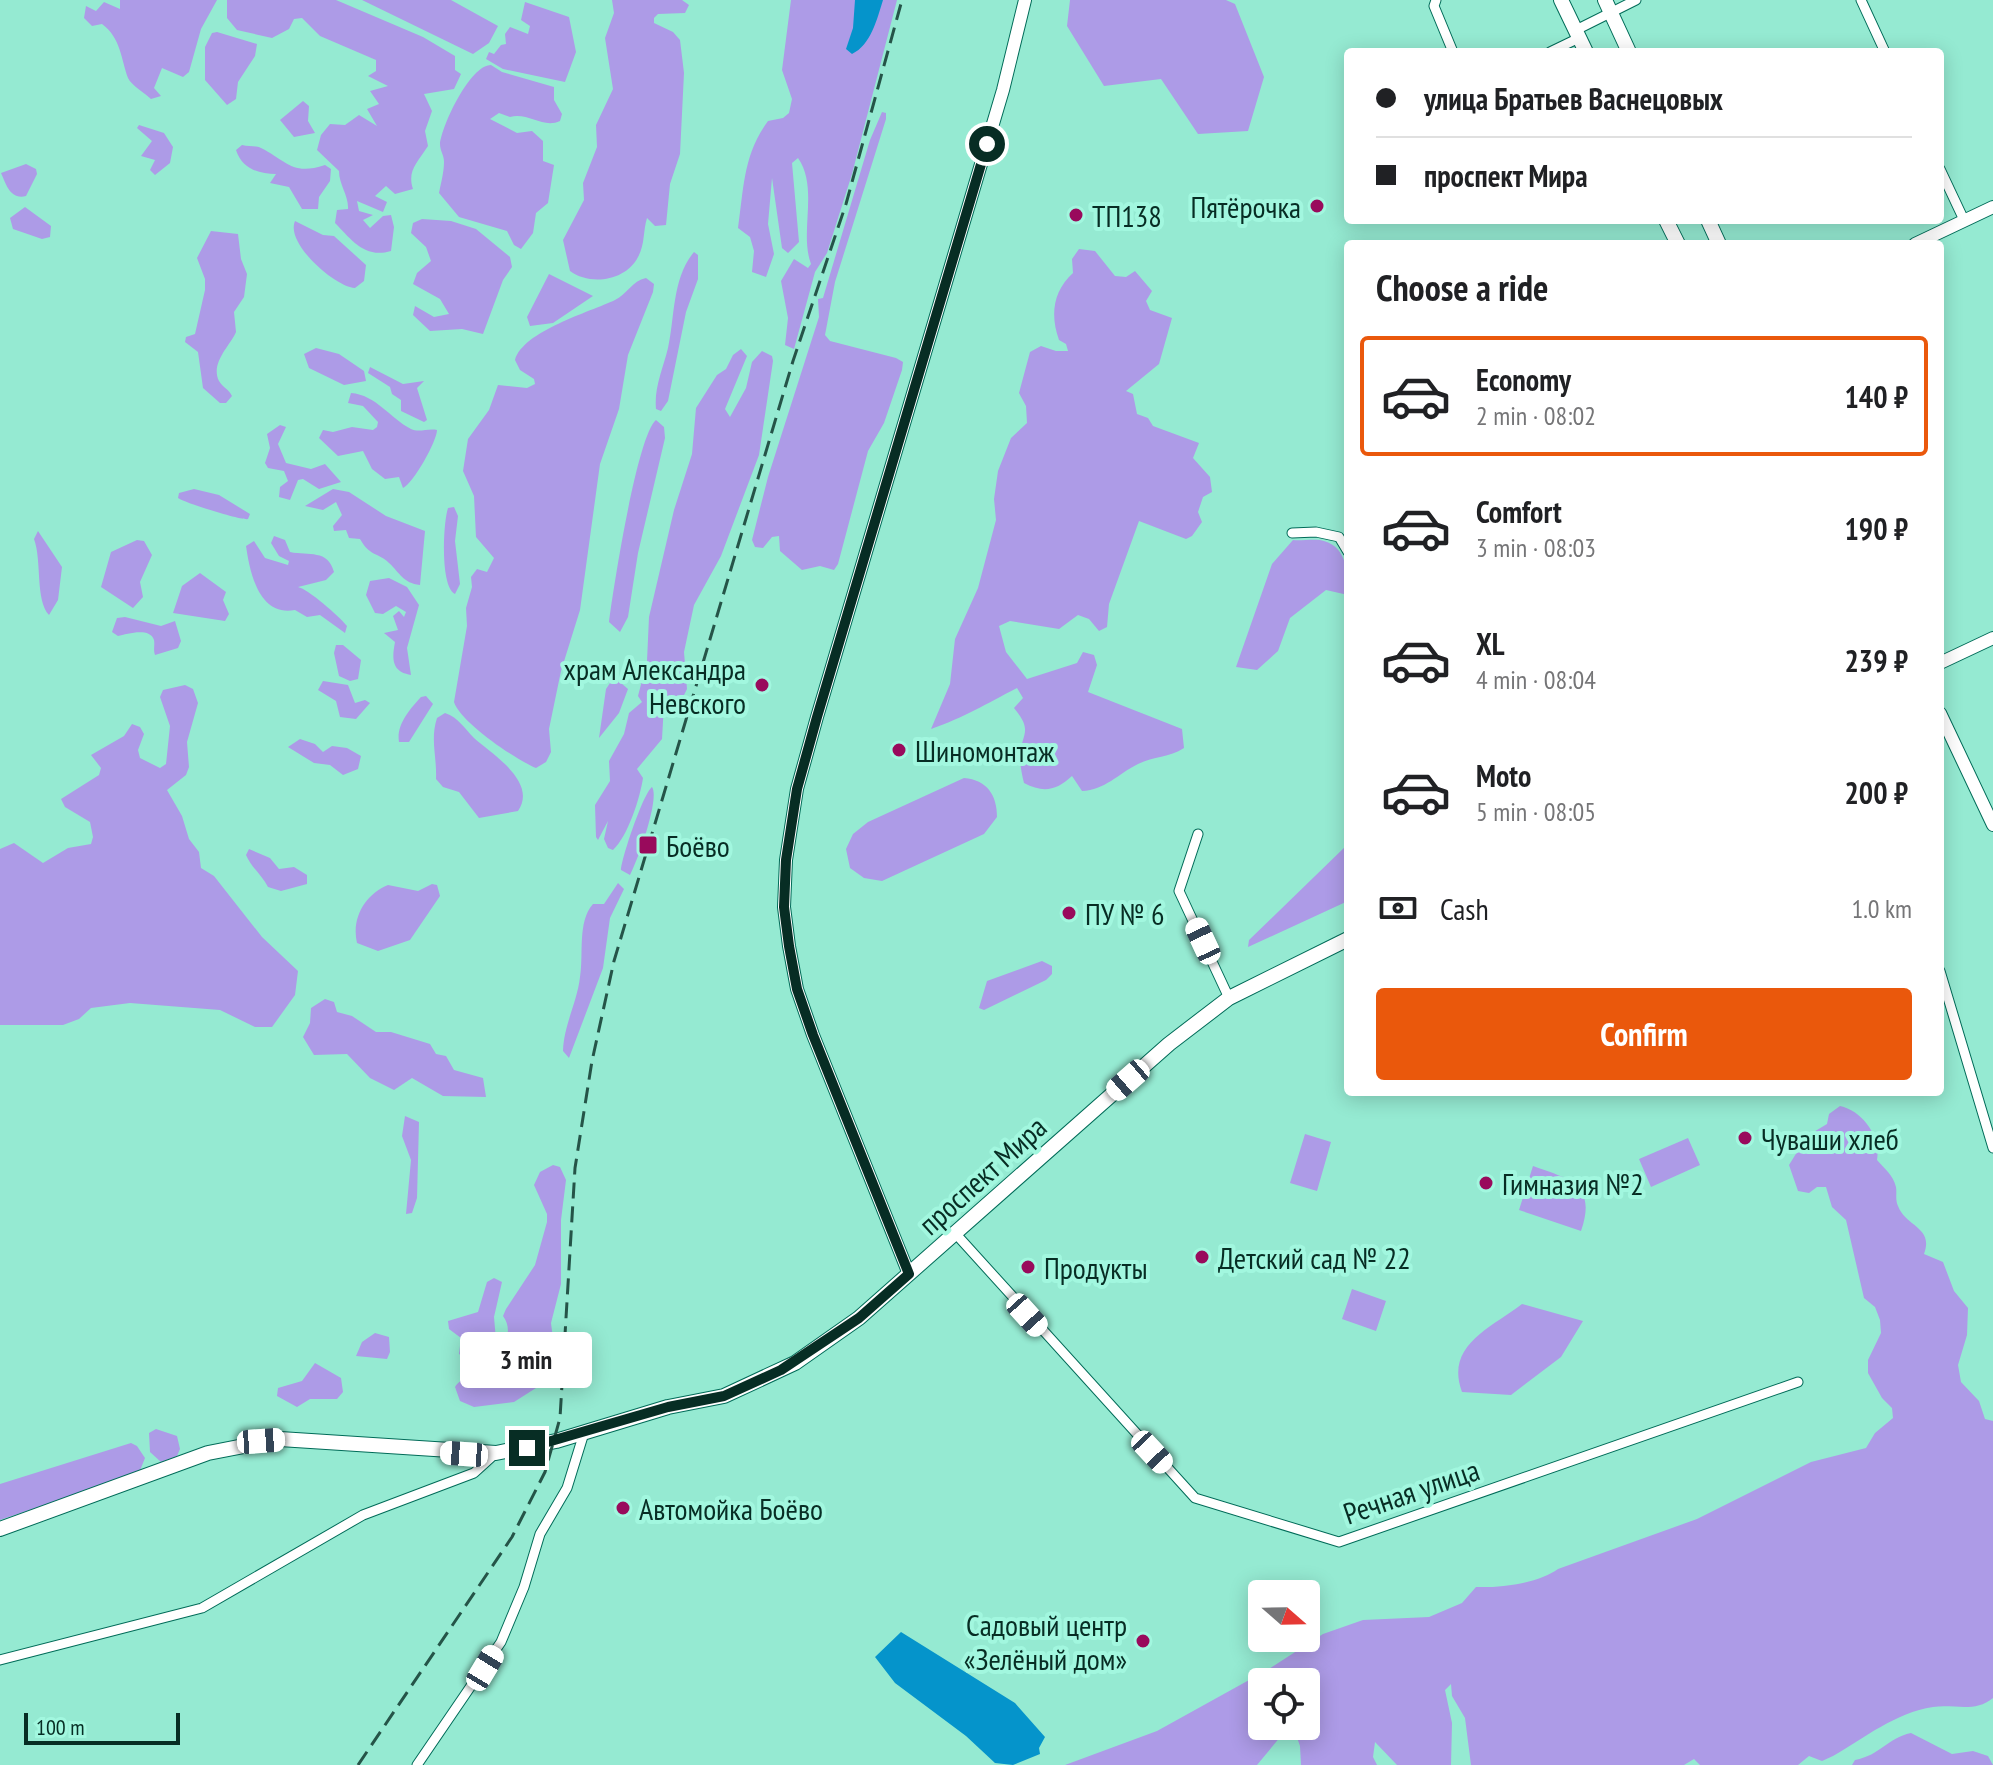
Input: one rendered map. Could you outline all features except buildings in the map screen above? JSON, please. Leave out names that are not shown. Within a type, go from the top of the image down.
[{"type":"main road","points":[[909,1274],[797,989],[784,907],[786,860],[797,789],[817,717],[1003,90],[1025,0]]},
{"type":"main road","points":[[1561,0],[1580,40]]},
{"type":"main road","points":[[1608,6],[1627,48]]},
{"type":"main road","points":[[1923,240],[1993,207]]},
{"type":"main road","points":[[1944,661],[1993,638]]},
{"type":"main road","points":[[1944,721],[1993,825]]},
{"type":"main road","name":"проспект Мира","points":[[0,1529],[208,1453],[261,1441],[309,1440],[438,1452],[496,1453],[584,1433],[668,1407],[724,1396],[781,1370],[859,1318],[1169,1044],[1229,998],[1344,941]]},
{"type":"street","points":[[1436,0],[1434,6],[1451,48]]},
{"type":"street","points":[[1560,48],[1580,40],[1608,6],[1636,0]]},
{"type":"street","points":[[1861,0],[1883,48]]},
{"type":"street","points":[[1944,178],[1964,220]]},
{"type":"street","points":[[1292,533],[1316,532],[1339,537],[1344,545]]},
{"type":"street","points":[[1198,834],[1179,891],[1229,998]]},
{"type":"street","points":[[1944,984],[1993,1148]]},
{"type":"street","name":"Речная улица","points":[[955,1233],[1195,1498],[1339,1542],[1798,1382]]},
{"type":"street","points":[[417,1765],[501,1642],[540,1534],[567,1488],[584,1433]]},
{"type":"street","points":[[0,1660],[202,1608],[363,1515],[474,1473],[496,1453]]},
{"type":"shaded area","points":[[120,0],[217,0],[201,29],[189,72],[183,77],[162,68],[154,88],[161,96],[151,99],[132,84],[113,36],[102,24],[92,26],[84,18],[86,6],[96,11],[104,2],[120,9]]},
{"type":"shaded area","points":[[227,0],[336,0],[423,37],[455,56],[455,70],[461,74],[454,89],[424,94],[432,111],[425,131],[428,146],[412,172],[413,189],[395,194],[386,186],[375,196],[387,202],[383,212],[357,201],[359,211],[373,215],[363,220],[370,228],[383,216],[391,215],[394,227],[391,251],[366,250],[335,223],[337,210],[348,209],[347,200],[339,171],[317,150],[321,135],[330,124],[345,125],[359,115],[377,126],[367,109],[379,104],[370,91],[388,86],[368,76],[376,71],[376,60],[320,36],[302,18],[294,19],[289,29],[272,38],[237,30],[227,18]]},
{"type":"shaded area","points":[[362,0],[451,0],[498,26],[489,43],[473,54]]},
{"type":"shaded area","points":[[612,0],[682,0],[689,5],[685,13],[658,14],[654,18],[654,23],[673,32],[680,40],[684,73],[680,154],[670,184],[666,225],[655,226],[647,218],[642,248],[632,265],[607,279],[587,279],[570,271],[563,240],[584,200],[583,183],[597,147],[596,125],[613,89],[605,38],[614,13]]},
{"type":"shaded area","points":[[791,0],[897,0],[852,174],[827,253],[815,272],[794,349],[785,345],[788,318],[781,281],[794,259],[808,268],[811,264],[807,238],[807,183],[798,158],[792,163],[799,242],[788,253],[782,248],[772,178],[768,224],[774,254],[766,277],[752,272],[754,251],[750,237],[738,228],[746,172],[754,146],[768,121],[783,118],[789,113],[792,99],[782,70]]},
{"type":"shaded area","points":[[1070,0],[1226,0],[1235,4],[1264,77],[1248,131],[1198,134],[1161,79],[1104,86],[1067,26]]},
{"type":"shaded area","points":[[525,2],[569,17],[576,52],[565,82],[503,69],[486,59],[489,52],[494,54],[501,45],[506,44],[505,34],[510,27],[528,34],[530,26],[521,20]]},
{"type":"shaded area","points":[[212,33],[257,44],[255,56],[238,82],[236,99],[227,105],[205,80],[205,47]]},
{"type":"shaded area","points":[[491,65],[502,72],[554,87],[554,100],[562,114],[560,121],[554,123],[499,113],[490,119],[517,133],[532,131],[543,141],[543,161],[554,165],[548,203],[536,213],[533,233],[521,249],[514,245],[507,231],[459,217],[439,193],[444,162],[440,144],[446,124],[466,85],[474,75]]},
{"type":"shaded area","points":[[303,101],[309,106],[308,121],[315,133],[294,137],[280,120]]},
{"type":"shaded area","points":[[882,112],[886,113],[886,119],[835,282],[825,335],[830,341],[896,358],[903,362],[902,370],[884,423],[868,451],[838,564],[834,570],[820,566],[802,570],[780,551],[779,536],[772,537],[763,548],[755,547],[752,540],[768,477],[819,317],[818,299],[823,298],[870,140]]},
{"type":"shaded area","points":[[139,125],[164,133],[173,147],[170,163],[155,175],[150,170],[155,160],[141,156],[152,141],[137,128]]},
{"type":"shaded area","points":[[242,145],[259,147],[297,168],[325,165],[331,169],[330,181],[319,197],[318,209],[302,209],[289,187],[270,183],[276,174],[257,171],[242,162],[236,150]]},
{"type":"shaded area","points":[[26,164],[36,169],[37,174],[26,196],[16,196],[9,190],[1,173]]},
{"type":"shaded area","points":[[25,207],[51,226],[50,237],[42,239],[13,229],[10,218]]},
{"type":"shaded area","points":[[422,219],[451,221],[476,229],[510,257],[512,267],[503,280],[483,334],[462,329],[430,331],[413,315],[415,306],[434,317],[449,314],[440,299],[413,284],[417,273],[431,261],[426,247],[411,233],[413,223]]},
{"type":"shaded area","points":[[295,221],[323,235],[334,236],[366,265],[364,281],[355,288],[346,286],[325,272],[297,241]]},
{"type":"shaded area","points":[[211,231],[238,234],[241,259],[247,274],[244,297],[234,312],[236,332],[217,368],[219,381],[232,396],[226,403],[220,403],[203,388],[198,352],[185,342],[186,337],[195,334],[205,290],[205,279],[197,258]]},
{"type":"shaded area","points":[[1079,249],[1095,251],[1115,276],[1126,277],[1135,271],[1152,291],[1146,301],[1150,310],[1172,318],[1159,364],[1126,391],[1133,394],[1137,414],[1148,418],[1153,426],[1199,443],[1193,458],[1210,477],[1212,492],[1203,497],[1198,512],[1202,522],[1186,539],[1139,521],[1109,604],[1107,627],[1099,631],[1089,619],[1078,615],[1059,629],[1010,621],[999,626],[1006,652],[1027,679],[1077,663],[1083,652],[1094,655],[1097,665],[1088,692],[1182,729],[1184,748],[1144,761],[1105,785],[1082,791],[1072,776],[1049,789],[1024,783],[1020,757],[1025,728],[1014,708],[1023,698],[1017,688],[931,729],[950,684],[955,639],[978,588],[996,520],[994,499],[998,471],[1011,438],[1027,423],[1026,406],[1019,393],[1030,352],[1041,346],[1068,351],[1066,344],[1059,340],[1054,313],[1057,296],[1073,273],[1072,259]]},
{"type":"shaded area","points":[[694,252],[698,255],[698,279],[686,312],[668,401],[661,411],[656,409],[656,393],[668,348],[678,286]]},
{"type":"shaded area","points":[[549,274],[593,296],[553,323],[530,326],[527,317]]},
{"type":"shaded area","points":[[646,278],[654,284],[653,292],[628,355],[619,409],[600,464],[580,610],[561,671],[549,729],[551,752],[546,762],[536,768],[477,730],[454,702],[467,626],[466,608],[472,587],[471,577],[477,569],[487,572],[494,558],[476,537],[474,496],[463,471],[468,439],[489,410],[498,385],[527,388],[535,384],[534,379],[520,370],[515,360],[530,340],[615,300]]},
{"type":"shaded area","points":[[316,348],[339,354],[364,371],[366,381],[344,385],[309,368],[304,354]]},
{"type":"shaded area","points":[[741,349],[747,356],[725,409],[730,417],[746,388],[752,362],[762,351],[772,356],[773,361],[759,455],[721,556],[694,605],[684,652],[687,689],[680,703],[664,704],[662,739],[637,769],[643,778],[639,796],[628,826],[613,850],[608,848],[604,839],[608,821],[598,840],[596,837],[595,805],[610,781],[609,761],[624,734],[629,713],[642,702],[638,696],[647,661],[649,617],[674,510],[692,454],[696,408],[717,375],[726,369],[733,355]]},
{"type":"shaded area","points":[[370,367],[403,384],[424,381],[417,388],[427,420],[424,422],[401,411],[401,400],[392,394],[390,387],[368,373]]},
{"type":"shaded area","points":[[351,393],[375,402],[411,429],[437,430],[424,462],[403,488],[399,477],[385,479],[372,469],[363,451],[338,456],[319,438],[323,430],[333,432],[352,427],[373,430],[377,427],[378,422],[363,406],[348,403]]},
{"type":"shaded area","points":[[656,420],[664,427],[665,438],[638,553],[628,617],[620,632],[609,622],[615,579],[641,454]]},
{"type":"shaded area","points":[[280,425],[286,427],[278,444],[286,463],[311,469],[325,464],[341,482],[319,489],[303,479],[298,480],[290,500],[279,497],[280,487],[288,481],[284,471],[268,468],[265,463],[270,448],[267,434]]},
{"type":"shaded area","points":[[194,489],[219,495],[250,514],[248,519],[178,498],[179,493]]},
{"type":"shaded area","points":[[333,489],[349,492],[386,516],[425,531],[420,585],[406,580],[385,560],[367,549],[360,539],[349,538],[346,530],[334,531],[333,526],[342,515],[336,502],[323,510],[305,506]]},
{"type":"shaded area","points":[[454,507],[458,516],[455,541],[460,584],[455,594],[447,580],[444,554],[446,516],[448,508]]},
{"type":"shaded area","points":[[38,531],[62,567],[58,600],[49,615],[40,590],[34,539]]},
{"type":"shaded area","points":[[274,536],[285,540],[290,552],[317,555],[331,565],[334,572],[326,580],[298,587],[337,616],[347,626],[345,633],[320,615],[307,617],[295,610],[273,607],[258,591],[246,546],[254,541],[265,558],[288,565],[289,561],[279,556],[271,543]]},
{"type":"shaded area","points":[[137,540],[144,541],[152,555],[140,582],[143,597],[133,608],[101,587],[111,552]]},
{"type":"shaded area","points":[[1293,540],[1321,540],[1338,550],[1344,561],[1344,594],[1326,590],[1290,618],[1278,651],[1257,670],[1236,667],[1272,564]]},
{"type":"shaded area","points":[[200,573],[226,592],[223,600],[229,614],[225,621],[173,613],[182,586]]},
{"type":"shaded area","points":[[389,578],[407,587],[419,605],[407,648],[411,675],[396,667],[393,659],[395,642],[384,633],[398,630],[393,616],[399,611],[404,617],[406,612],[396,606],[383,614],[375,613],[366,595],[370,581]]},
{"type":"shaded area","points":[[125,617],[161,626],[175,621],[181,641],[178,648],[155,655],[152,636],[138,632],[118,636],[112,632],[117,618]]},
{"type":"shaded area","points":[[336,645],[343,645],[361,660],[358,679],[350,681],[339,676],[334,653]]},
{"type":"shaded area","points":[[614,677],[628,689],[619,713],[599,738],[606,689]]},
{"type":"shaded area","points":[[323,681],[348,685],[355,703],[365,700],[370,703],[356,719],[340,717],[336,701],[318,690]]},
{"type":"shaded area","points":[[185,685],[193,689],[198,703],[187,742],[189,767],[186,775],[167,790],[182,816],[189,839],[199,852],[201,868],[214,876],[262,937],[298,971],[295,995],[272,1027],[255,1027],[220,1010],[130,1003],[91,1008],[79,1019],[63,1025],[0,1025],[0,849],[14,843],[43,863],[68,848],[91,844],[90,822],[65,807],[61,799],[99,775],[101,768],[91,755],[124,736],[132,724],[140,727],[144,734],[138,750],[140,758],[160,768],[166,764],[170,726],[160,697],[163,690]]},
{"type":"shaded area","points":[[426,696],[433,704],[409,742],[399,742],[405,718],[421,697]]},
{"type":"shaded area","points":[[445,713],[458,720],[518,779],[523,800],[518,811],[479,818],[459,792],[443,787],[436,779],[435,726],[437,718]]},
{"type":"shaded area","points":[[300,739],[315,744],[323,752],[332,746],[347,748],[361,756],[358,769],[343,775],[330,765],[314,763],[288,747]]},
{"type":"shaded area","points":[[964,778],[985,785],[993,796],[997,817],[984,834],[882,881],[864,878],[850,868],[846,849],[853,834],[868,822]]},
{"type":"shaded area","points":[[652,787],[651,816],[630,875],[621,870],[622,863],[638,813]]},
{"type":"shaded area","points":[[1344,848],[1344,903],[1248,947],[1249,940]]},
{"type":"shaded area","points":[[249,849],[270,858],[279,869],[294,867],[307,875],[307,884],[281,891],[268,887],[246,855]]},
{"type":"shaded area","points":[[618,883],[624,889],[610,918],[603,968],[569,1058],[563,1051],[564,1041],[578,987],[585,920],[593,904],[604,904]]},
{"type":"shaded area","points":[[432,884],[437,885],[440,896],[410,940],[378,951],[357,943],[356,924],[367,900],[388,885],[418,891]]},
{"type":"shaded area","points":[[1042,961],[1052,966],[1052,974],[1046,980],[984,1010],[979,1008],[987,981]]},
{"type":"shaded area","points":[[325,999],[334,1002],[337,1012],[352,1016],[376,1032],[391,1032],[430,1044],[436,1054],[446,1056],[454,1070],[483,1078],[486,1097],[443,1096],[412,1078],[394,1090],[370,1078],[347,1054],[314,1055],[303,1037],[310,1023],[311,1008]]},
{"type":"shaded area","points":[[1840,1106],[1856,1113],[1869,1126],[1878,1151],[1877,1160],[1895,1183],[1898,1206],[1925,1238],[1924,1254],[1943,1262],[1954,1291],[1968,1308],[1967,1335],[1958,1365],[1961,1382],[1979,1401],[1985,1419],[1993,1421],[1993,1698],[1979,1705],[1919,1710],[1881,1727],[1822,1761],[1809,1756],[1798,1765],[1700,1765],[1694,1759],[1684,1765],[1471,1765],[1465,1718],[1452,1696],[1451,1684],[1445,1690],[1452,1723],[1451,1765],[1397,1765],[1375,1742],[1373,1757],[1377,1765],[1301,1765],[1298,1740],[1320,1740],[1320,1668],[1271,1668],[1295,1652],[1320,1652],[1320,1636],[1323,1634],[1363,1620],[1429,1617],[1462,1603],[1476,1587],[1508,1585],[1541,1578],[1558,1569],[1697,1519],[1811,1462],[1866,1448],[1875,1433],[1893,1418],[1892,1408],[1882,1398],[1868,1373],[1868,1360],[1881,1333],[1880,1320],[1875,1307],[1864,1298],[1846,1220],[1832,1207],[1826,1187],[1817,1187],[1809,1193],[1798,1191],[1789,1165],[1807,1136],[1827,1124],[1829,1114]]},
{"type":"shaded area","points":[[405,1116],[419,1122],[417,1198],[412,1213],[406,1214],[411,1160],[402,1136]]},
{"type":"shaded area","points":[[1305,1134],[1331,1142],[1317,1191],[1290,1183]]},
{"type":"shaded area","points":[[1688,1138],[1700,1165],[1651,1187],[1639,1159]]},
{"type":"shaded area","points":[[553,1165],[560,1167],[566,1180],[561,1220],[561,1284],[551,1323],[555,1354],[550,1369],[536,1388],[514,1402],[474,1407],[460,1401],[455,1387],[461,1381],[479,1374],[504,1346],[508,1330],[503,1316],[535,1265],[547,1222],[547,1214],[534,1185],[540,1172]]},
{"type":"shaded area","points":[[1533,1166],[1569,1180],[1583,1194],[1585,1216],[1581,1231],[1519,1210]]},
{"type":"shaded area","points":[[494,1278],[502,1282],[494,1317],[496,1340],[487,1351],[465,1358],[459,1354],[461,1338],[449,1329],[448,1321],[478,1312],[487,1282]]},
{"type":"shaded area","points":[[1352,1289],[1386,1301],[1376,1331],[1342,1319]]},
{"type":"shaded area","points":[[1522,1304],[1583,1321],[1561,1357],[1511,1395],[1462,1392],[1458,1376],[1465,1351],[1473,1340]]},
{"type":"shaded area","points":[[375,1333],[389,1337],[387,1359],[356,1356],[362,1342]]},
{"type":"shaded area","points":[[315,1363],[341,1378],[343,1392],[337,1399],[310,1399],[297,1407],[277,1396],[278,1388],[302,1381]]},
{"type":"shaded area","points":[[156,1429],[177,1436],[180,1449],[177,1456],[161,1462],[150,1452],[149,1433]]},
{"type":"shaded area","points":[[131,1443],[145,1458],[139,1473],[0,1520],[0,1484]]},
{"type":"shaded area","points":[[1248,1681],[1248,1740],[1278,1740],[1257,1765],[1065,1765],[1157,1731]]},
{"type":"shaded area","points":[[1911,1733],[1952,1754],[1973,1751],[1988,1756],[1993,1765],[1852,1765],[1855,1760]]},
{"type":"water","points":[[855,0],[883,0],[869,38],[852,54],[846,49],[853,28]]},
{"type":"water","points":[[901,1632],[1015,1703],[1045,1737],[1039,1748],[1040,1754],[1013,1765],[995,1763],[966,1736],[895,1683],[875,1657]]},
{"type":"railway","points":[[358,1765],[512,1537],[545,1472],[560,1418],[575,1168],[592,1061],[614,961],[793,361],[846,204],[902,0]]},
{"type":"place","name":"Пятёрочка","points":[[1317,206]]},
{"type":"place","name":"ТП138","points":[[1076,215]]},
{"type":"place","name":"храм Александра Невского","points":[[762,685]]},
{"type":"place","name":"Шиномонтаж","points":[[899,750]]},
{"type":"place","name":"Боёво","points":[[648,845]]},
{"type":"place","name":"ПУ № 6","points":[[1069,913]]},
{"type":"place","name":"Чуваши хлеб","points":[[1745,1138]]},
{"type":"place","name":"Гимназия №2","points":[[1486,1183]]},
{"type":"place","name":"Детский сад № 22","points":[[1202,1257]]},
{"type":"place","name":"Продукты","points":[[1028,1267]]},
{"type":"place","name":"Автомойка Боёво","points":[[623,1508]]},
{"type":"place","name":"Садовый центр «Зелёный дом»","points":[[1143,1641]]},
{"type":"route","points":[[527,1448],[668,1407],[724,1396],[814,1351],[859,1318],[909,1274],[797,989],[784,907],[784,886],[797,789],[987,144]]}]
